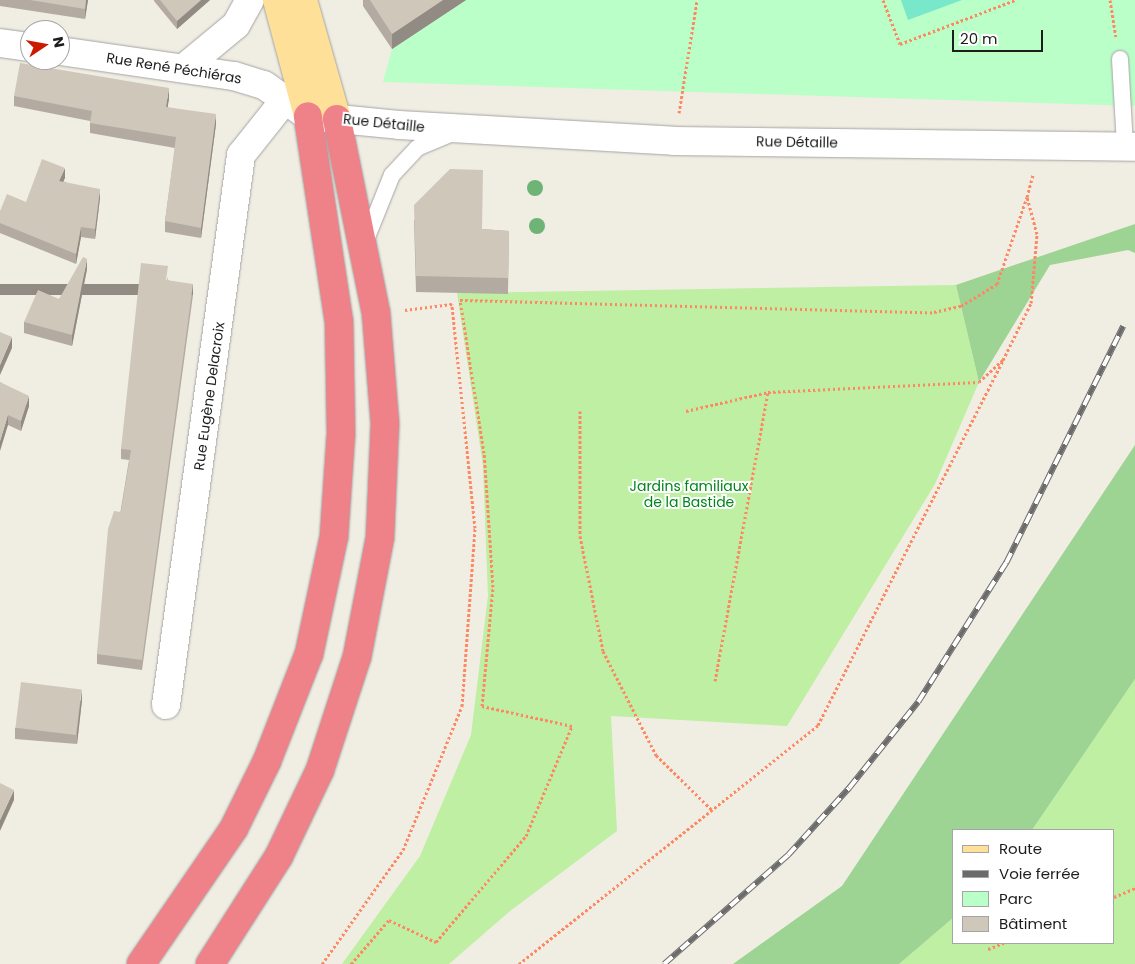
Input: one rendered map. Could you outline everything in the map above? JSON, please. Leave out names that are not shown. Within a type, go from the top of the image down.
[{"type":"highway","points":[[141,964],[234,828],[267,761],[309,654],[334,536],[341,433],[339,322],[308,116]]},
{"type":"highway","points":[[210,964],[283,847],[320,770],[357,657],[380,537],[386,424],[376,313],[365,242],[337,119]]},
{"type":"main road","points":[[277,0],[308,116]]},
{"type":"main road","points":[[303,0],[337,119]]},
{"type":"street","points":[[184,68],[236,25],[250,0]]},
{"type":"street","points":[[0,42],[20,45]]},
{"type":"street","name":"Rue René Péchiéras","points":[[70,52],[184,68],[264,85],[284,101],[308,116]]},
{"type":"street","name":"Rue Eugène Delacroix","points":[[166,704],[241,155],[284,101]]},
{"type":"street","name":"Rue Détaille","points":[[308,116],[460,130],[674,141],[1041,148],[1130,147]]},
{"type":"lane","points":[[1120,59],[1130,147]]},
{"type":"lane","name":"Rue Détaille","points":[[365,242],[392,175],[417,148],[460,130]]},
{"type":"path","points":[[674,141],[697,0]]},
{"type":"path","points":[[884,0],[900,44],[1015,0]]},
{"type":"path","points":[[1110,0],[1120,59]]},
{"type":"path","points":[[351,964],[389,920],[436,942],[526,836],[572,726],[482,706],[494,587],[484,453],[460,300],[934,312],[961,306],[997,284],[1028,197],[1041,148]]},
{"type":"path","points":[[519,964],[818,725],[1003,360],[1019,333],[1034,280],[1038,234],[1028,197]]},
{"type":"path","points":[[322,964],[403,850],[462,706],[475,528],[452,304],[376,313]]},
{"type":"path","points":[[686,411],[768,392],[979,382],[1003,360]]},
{"type":"path","points":[[715,681],[768,392]]},
{"type":"path","points":[[580,411],[580,536],[603,651],[656,755],[712,810]]},
{"type":"path","points":[[1115,897],[1135,888]]},
{"type":"path","points":[[988,950],[1002,944]]},
{"type":"green space","points":[[466,0],[1135,0],[1135,106],[383,82],[392,49]]},
{"type":"green space","points":[[901,0],[962,0],[908,20]]},
{"type":"green space","points":[[1135,224],[1135,253],[1128,250],[1050,265],[979,382],[956,285]]},
{"type":"green space","name":"Jardins familiaux de la Bastide","points":[[956,285],[979,382],[935,484],[787,726],[611,716],[617,831],[510,911],[449,964],[342,964],[420,856],[471,735],[488,596],[483,466],[457,293]]},
{"type":"green space","points":[[1135,445],[1135,679],[1033,829],[952,829],[952,919],[899,964],[733,964],[842,886]]},
{"type":"green space","points":[[1135,679],[1135,964],[899,964],[952,919],[952,944],[1115,944],[1115,829],[1033,829]]},
{"type":"building","points":[[30,0],[86,0],[85,9]]},
{"type":"building","points":[[160,0],[201,0],[177,21]]},
{"type":"building","points":[[370,0],[443,0],[392,34]]},
{"type":"building","points":[[20,63],[20,70],[62,70],[169,88],[166,107],[216,114],[201,228],[165,221],[176,137],[90,123],[92,111],[14,96]]},
{"type":"building","points":[[42,159],[65,168],[59,181],[100,189],[95,229],[81,227],[76,254],[0,223],[0,211],[7,194],[26,202]]},
{"type":"building","points":[[450,169],[483,170],[482,229],[509,231],[508,278],[416,276],[414,205]]},
{"type":"building","points":[[83,257],[87,259],[72,335],[24,322],[38,290],[59,299]]},
{"type":"building","points":[[141,263],[168,266],[166,280],[193,284],[142,660],[97,654],[108,529],[114,511],[121,512],[131,450],[121,449]]},
{"type":"building","points":[[0,332],[12,337],[0,365]]},
{"type":"building","points":[[0,382],[29,396],[21,421],[8,415],[0,441]]},
{"type":"building","points":[[21,682],[82,689],[76,735],[15,728]]},
{"type":"building","points":[[0,783],[14,790],[0,820]]},
{"type":"railway","points":[[664,964],[788,855],[849,788],[918,702],[1006,563],[1123,326]]}]
